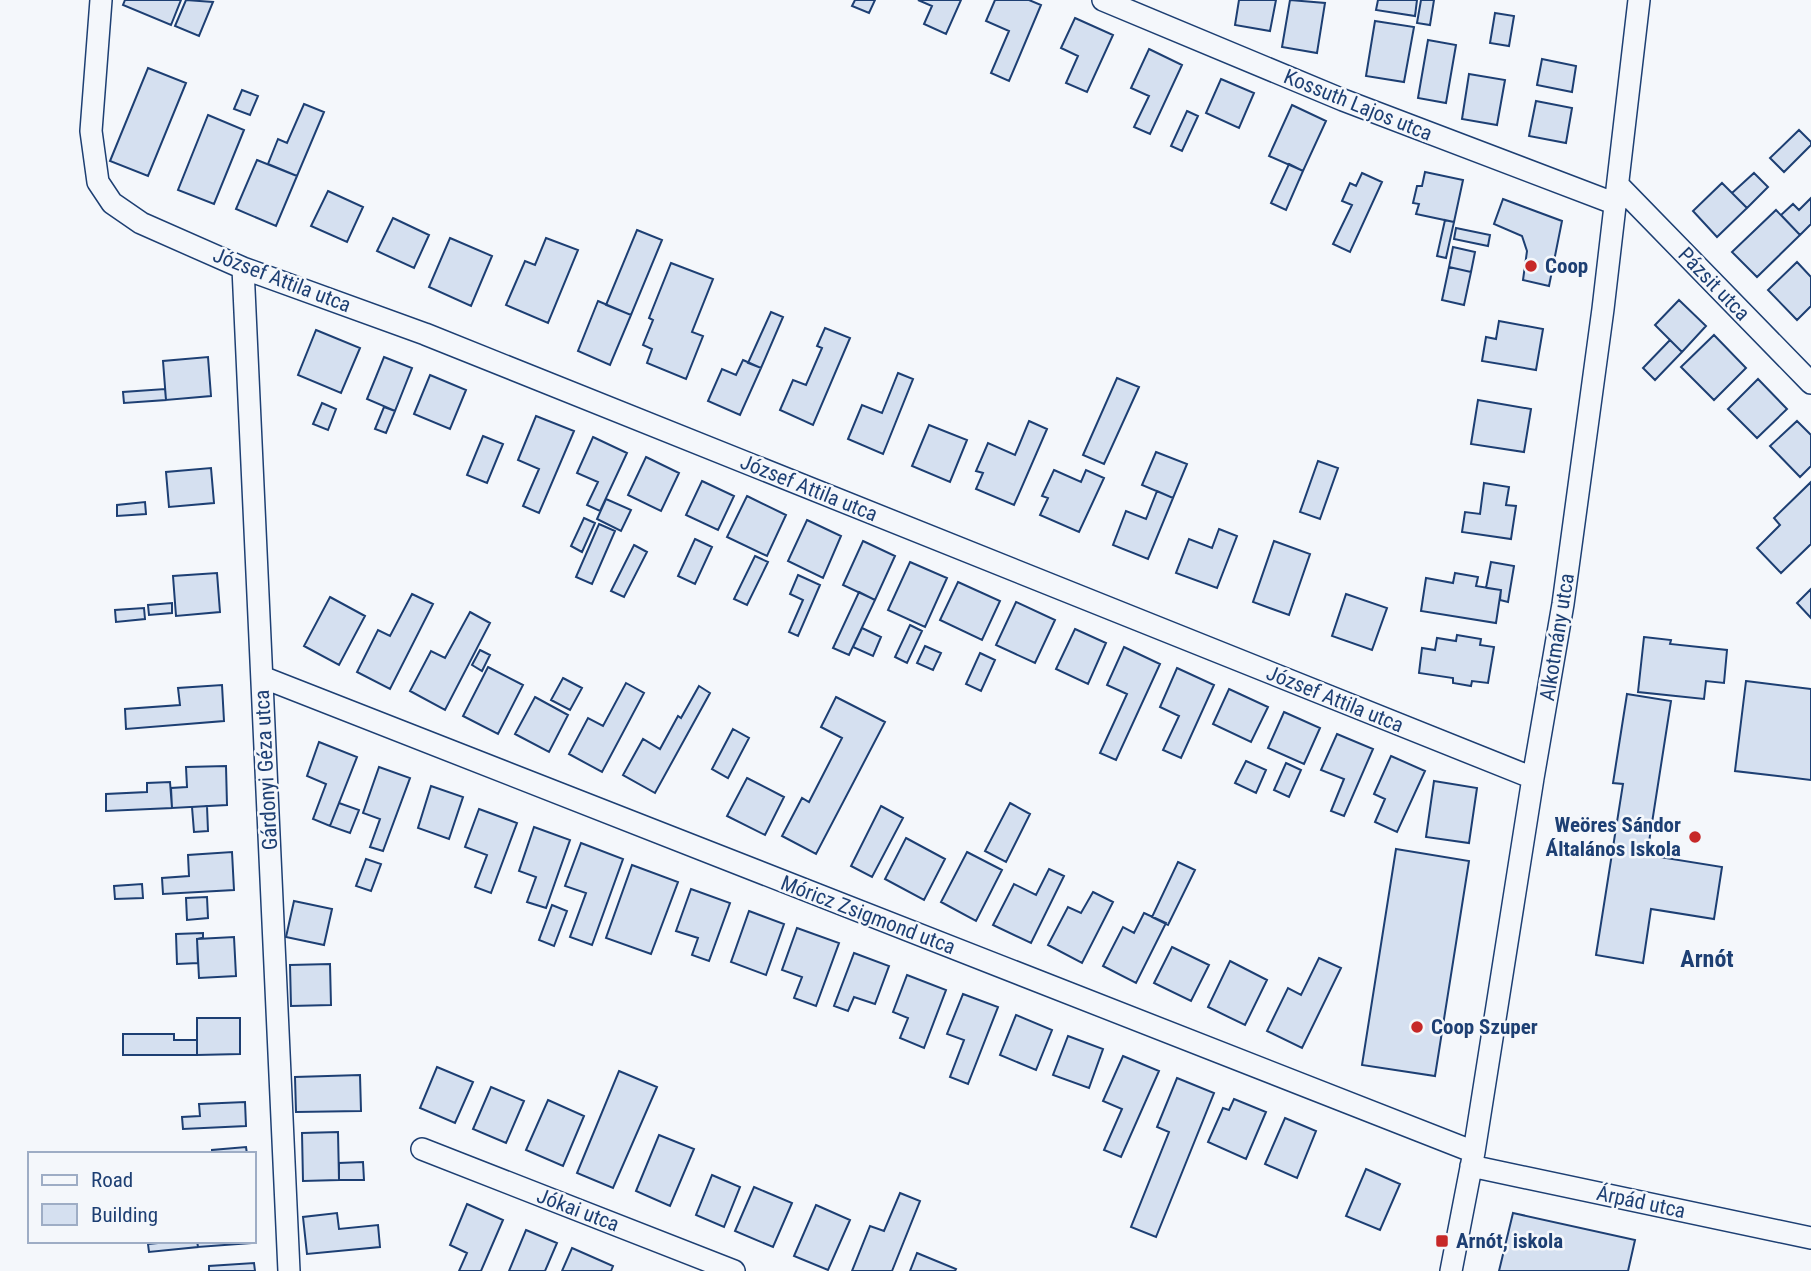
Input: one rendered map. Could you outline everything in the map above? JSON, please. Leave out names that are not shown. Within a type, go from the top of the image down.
[{"type":"street","name":"József Attila utca","points":[[101,0],[91,131],[98,182],[112,203],[141,223],[243,268],[438,339],[1532,778]]},
{"type":"street","name":"Kossuth Lajos utca","points":[[1103,0],[1343,100],[1617,194]]},
{"type":"street","name":"Alkotmány utca","points":[[1451,1271],[1472,1159],[1532,778],[1563,604],[1617,194],[1639,0]]},
{"type":"street","name":"Pázsit utca","points":[[1617,194],[1811,383]]},
{"type":"street","name":"Gárdonyi Géza utca","points":[[243,268],[289,1271]]},
{"type":"street","name":"Móricz Zsigmond utca","points":[[262,677],[1472,1159]]},
{"type":"street","name":"Jókai utca","points":[[422,1149],[734,1271]]},
{"type":"street","name":"Árpád utca","points":[[1472,1159],[1811,1238]]},
{"type":"building","points":[[125,0],[181,0],[171,25],[123,5]]},
{"type":"building","points":[[186,0],[213,2],[199,36],[175,26]]},
{"type":"building","points":[[855,0],[875,0],[869,13],[852,6]]},
{"type":"building","points":[[918,0],[961,0],[946,34],[924,24],[932,6]]},
{"type":"building","points":[[995,0],[1029,0],[1041,5],[1009,81],[991,73],[1009,31],[986,21]]},
{"type":"building","points":[[1239,0],[1276,0],[1270,31],[1235,25]]},
{"type":"building","points":[[1290,0],[1325,3],[1317,53],[1282,47]]},
{"type":"building","points":[[1378,0],[1417,0],[1415,16],[1376,10]]},
{"type":"building","points":[[1421,0],[1434,0],[1430,25],[1417,23]]},
{"type":"building","points":[[1495,13],[1514,16],[1509,46],[1490,43]]},
{"type":"building","points":[[1075,18],[1113,35],[1087,92],[1066,83],[1078,56],[1061,48]]},
{"type":"building","points":[[1375,21],[1414,27],[1404,82],[1366,76]]},
{"type":"building","points":[[1428,40],[1456,45],[1446,103],[1418,98]]},
{"type":"building","points":[[1149,49],[1182,65],[1150,134],[1134,127],[1149,96],[1131,88]]},
{"type":"building","points":[[1542,59],[1576,66],[1572,92],[1537,85]]},
{"type":"building","points":[[148,68],[186,83],[148,176],[110,161]]},
{"type":"building","points":[[1469,74],[1505,80],[1497,125],[1462,119]]},
{"type":"building","points":[[1221,79],[1254,93],[1239,128],[1206,113]]},
{"type":"building","points":[[242,90],[258,96],[250,115],[234,109]]},
{"type":"building","points":[[1536,101],[1572,108],[1566,143],[1529,136]]},
{"type":"building","points":[[304,104],[324,112],[297,176],[268,164],[278,139],[287,143]]},
{"type":"building","points":[[1292,105],[1326,121],[1303,171],[1269,156]]},
{"type":"building","points":[[1187,111],[1198,116],[1182,151],[1171,146]]},
{"type":"building","points":[[208,115],[244,130],[214,204],[178,190]]},
{"type":"building","points":[[1799,130],[1811,145],[1784,172],[1770,158]]},
{"type":"building","points":[[257,160],[297,176],[276,226],[236,209]]},
{"type":"building","points":[[1289,164],[1303,171],[1286,210],[1271,203]]},
{"type":"building","points":[[1425,172],[1463,180],[1454,222],[1416,214],[1419,204],[1413,203],[1417,186],[1422,186]]},
{"type":"building","points":[[1362,173],[1382,182],[1350,252],[1333,244],[1352,205],[1342,201],[1350,183],[1356,186]]},
{"type":"building","points":[[1754,173],[1768,187],[1747,208],[1732,193]]},
{"type":"building","points":[[1722,183],[1747,208],[1717,237],[1693,211]]},
{"type":"building","points":[[328,191],[363,207],[347,242],[311,226]]},
{"type":"building","points":[[1811,198],[1811,224],[1800,235],[1781,215],[1793,204],[1799,210]]},
{"type":"building","points":[[1503,199],[1562,221],[1549,286],[1523,280],[1527,251],[1522,236],[1494,224]]},
{"type":"building","points":[[1776,210],[1800,235],[1757,277],[1732,252]]},
{"type":"building","points":[[393,218],[429,235],[414,268],[377,251]]},
{"type":"building","points":[[1445,220],[1454,222],[1446,258],[1437,256]]},
{"type":"building","points":[[1456,228],[1490,235],[1488,246],[1454,239]]},
{"type":"building","points":[[637,230],[662,240],[631,315],[606,305]]},
{"type":"building","points":[[450,238],[492,256],[471,306],[429,287]]},
{"type":"building","points":[[546,238],[578,250],[548,323],[506,305],[525,261],[535,265]]},
{"type":"building","points":[[1453,247],[1475,252],[1471,272],[1449,267]]},
{"type":"building","points":[[1797,262],[1811,277],[1811,306],[1797,320],[1768,290]]},
{"type":"building","points":[[671,263],[713,279],[692,332],[703,336],[686,379],[647,363],[652,349],[643,345],[653,320],[649,318]]},
{"type":"building","points":[[1449,267],[1471,272],[1464,305],[1442,300]]},
{"type":"building","points":[[1679,300],[1706,326],[1682,352],[1655,325]]},
{"type":"building","points":[[598,301],[631,315],[610,365],[578,351]]},
{"type":"building","points":[[771,312],[783,317],[761,368],[748,363]]},
{"type":"building","points":[[1499,321],[1543,329],[1536,370],[1482,361],[1486,337],[1496,339]]},
{"type":"building","points":[[825,328],[850,338],[813,425],[780,410],[793,380],[806,385],[822,348],[817,346]]},
{"type":"building","points":[[316,330],[360,348],[341,393],[298,375]]},
{"type":"building","points":[[1714,335],[1746,368],[1714,400],[1681,367]]},
{"type":"building","points":[[1670,340],[1682,352],[1655,380],[1643,368]]},
{"type":"building","points":[[208,357],[211,396],[166,400],[163,361]]},
{"type":"building","points":[[384,357],[412,368],[395,411],[367,399]]},
{"type":"building","points":[[743,360],[761,368],[740,415],[708,401],[722,369],[736,375]]},
{"type":"building","points":[[898,373],[913,379],[883,454],[848,439],[862,405],[882,413]]},
{"type":"building","points":[[430,375],[466,390],[450,429],[414,414]]},
{"type":"building","points":[[1117,378],[1139,387],[1104,464],[1083,455]]},
{"type":"building","points":[[1758,379],[1787,409],[1757,438],[1728,409]]},
{"type":"building","points":[[165,389],[166,400],[124,403],[123,392]]},
{"type":"building","points":[[1478,400],[1531,409],[1524,452],[1471,444]]},
{"type":"building","points":[[322,403],[336,409],[328,430],[313,424]]},
{"type":"building","points":[[384,407],[395,411],[386,433],[375,429]]},
{"type":"building","points":[[536,416],[574,431],[539,513],[523,506],[539,469],[518,460]]},
{"type":"building","points":[[1029,421],[1047,429],[1014,505],[976,489],[983,473],[976,471],[988,443],[1015,455]]},
{"type":"building","points":[[1797,421],[1811,435],[1811,466],[1800,477],[1770,446]]},
{"type":"building","points":[[929,425],[967,440],[950,482],[912,466]]},
{"type":"building","points":[[483,436],[503,444],[487,483],[467,475]]},
{"type":"building","points":[[593,437],[627,453],[600,511],[587,505],[598,482],[577,473]]},
{"type":"building","points":[[1156,452],[1187,464],[1173,498],[1142,485]]},
{"type":"building","points":[[646,457],[679,473],[661,511],[628,495]]},
{"type":"building","points":[[1318,461],[1338,468],[1320,519],[1300,512]]},
{"type":"building","points":[[211,468],[214,503],[169,507],[166,472]]},
{"type":"building","points":[[1054,470],[1081,482],[1086,470],[1104,478],[1079,532],[1040,515],[1048,498],[1042,496]]},
{"type":"building","points":[[702,481],[734,496],[718,530],[686,515]]},
{"type":"building","points":[[1811,482],[1811,544],[1781,573],[1757,548],[1780,525],[1774,518]]},
{"type":"building","points":[[1484,483],[1509,487],[1506,505],[1516,506],[1511,539],[1462,532],[1465,512],[1480,514]]},
{"type":"building","points":[[1157,491],[1173,498],[1148,559],[1113,545],[1126,511],[1146,519]]},
{"type":"building","points":[[747,496],[786,515],[767,556],[727,537]]},
{"type":"building","points":[[606,499],[631,510],[621,531],[597,519]]},
{"type":"building","points":[[145,502],[146,514],[117,516],[117,505]]},
{"type":"building","points":[[584,518],[595,523],[582,552],[571,546]]},
{"type":"building","points":[[807,520],[841,536],[823,578],[788,561]]},
{"type":"building","points":[[599,524],[615,531],[592,584],[576,577]]},
{"type":"building","points":[[1219,529],[1237,536],[1217,588],[1176,573],[1189,539],[1212,548]]},
{"type":"building","points":[[695,539],[712,547],[695,584],[678,576]]},
{"type":"building","points":[[863,541],[895,556],[875,600],[843,585]]},
{"type":"building","points":[[1274,541],[1310,554],[1289,615],[1253,602]]},
{"type":"building","points":[[634,545],[647,552],[624,597],[611,591]]},
{"type":"building","points":[[755,556],[768,562],[747,605],[734,599]]},
{"type":"building","points":[[910,562],[947,578],[925,627],[888,610]]},
{"type":"building","points":[[1491,562],[1514,566],[1508,602],[1500,600],[1501,590],[1486,588]]},
{"type":"building","points":[[217,573],[220,612],[176,616],[173,576]]},
{"type":"building","points":[[1455,573],[1478,577],[1476,586],[1501,590],[1496,623],[1421,611],[1426,578],[1453,583]]},
{"type":"building","points":[[798,575],[820,585],[798,636],[789,632],[803,600],[790,594]]},
{"type":"building","points":[[958,582],[1000,601],[982,640],[940,620]]},
{"type":"building","points":[[1811,589],[1811,618],[1797,603]]},
{"type":"building","points":[[859,592],[875,600],[849,655],[833,648]]},
{"type":"building","points":[[412,594],[433,604],[390,689],[357,672],[378,630],[390,636]]},
{"type":"building","points":[[1346,594],[1387,608],[1372,650],[1332,636]]},
{"type":"building","points":[[330,597],[365,616],[339,665],[304,646]]},
{"type":"building","points":[[1016,602],[1055,620],[1035,663],[996,645]]},
{"type":"building","points":[[172,603],[172,613],[149,615],[148,605]]},
{"type":"building","points":[[144,608],[145,619],[116,622],[115,610]]},
{"type":"building","points":[[470,612],[490,623],[445,710],[410,691],[431,651],[445,658]]},
{"type":"building","points":[[910,625],[922,631],[907,663],[895,657]]},
{"type":"building","points":[[862,628],[881,637],[873,656],[853,647]]},
{"type":"building","points":[[1075,629],[1106,643],[1088,684],[1056,669]]},
{"type":"building","points":[[1457,635],[1481,639],[1480,645],[1494,647],[1488,683],[1472,681],[1471,686],[1453,683],[1453,678],[1419,673],[1422,648],[1435,650],[1437,638],[1456,641]]},
{"type":"building","points":[[1644,637],[1671,640],[1670,644],[1727,650],[1724,683],[1706,681],[1704,699],[1638,692]]},
{"type":"building","points":[[925,646],[941,653],[933,670],[917,663]]},
{"type":"building","points":[[1124,647],[1160,664],[1116,760],[1100,753],[1127,694],[1107,685]]},
{"type":"building","points":[[480,650],[490,655],[482,671],[472,665]]},
{"type":"building","points":[[980,653],[995,660],[981,691],[966,684]]},
{"type":"building","points":[[488,667],[523,685],[498,734],[463,716]]},
{"type":"building","points":[[1177,668],[1214,685],[1181,758],[1163,750],[1179,716],[1160,707]]},
{"type":"building","points":[[563,678],[582,688],[570,710],[551,700]]},
{"type":"building","points":[[1746,681],[1811,689],[1811,780],[1735,771]]},
{"type":"building","points":[[626,683],[644,693],[602,772],[569,754],[588,718],[603,726]]},
{"type":"building","points":[[222,685],[224,721],[126,729],[125,709],[180,705],[178,688]]},
{"type":"building","points":[[699,686],[710,693],[655,793],[623,775],[643,739],[660,749]]},
{"type":"building","points":[[1229,689],[1268,707],[1251,742],[1213,724]]},
{"type":"building","points":[[1627,694],[1671,701],[1647,855],[1722,867],[1714,919],[1651,909],[1643,963],[1596,955],[1623,784],[1613,783]]},
{"type":"building","points":[[535,697],[568,715],[549,752],[515,734]]},
{"type":"building","points":[[836,697],[885,722],[816,854],[782,836],[802,798],[809,802],[842,738],[821,727]]},
{"type":"building","points":[[1284,712],[1320,728],[1304,764],[1268,748]]},
{"type":"building","points":[[733,729],[749,738],[728,778],[712,769]]},
{"type":"building","points":[[1337,734],[1373,749],[1344,816],[1331,811],[1344,779],[1321,770]]},
{"type":"building","points":[[319,742],[357,757],[330,826],[313,819],[326,784],[307,776]]},
{"type":"building","points":[[1391,756],[1425,771],[1397,832],[1375,822],[1385,799],[1374,794]]},
{"type":"building","points":[[1246,761],[1266,770],[1256,793],[1235,783]]},
{"type":"building","points":[[1286,763],[1301,770],[1289,797],[1274,790]]},
{"type":"building","points":[[226,766],[227,805],[172,808],[171,788],[187,787],[186,767]]},
{"type":"building","points":[[379,767],[410,778],[383,851],[370,847],[380,819],[363,813]]},
{"type":"building","points":[[747,778],[784,797],[765,835],[727,816]]},
{"type":"building","points":[[1434,781],[1477,788],[1469,843],[1426,837]]},
{"type":"building","points":[[170,782],[172,808],[106,811],[106,794],[147,792],[147,783]]},
{"type":"building","points":[[431,786],[463,797],[449,839],[418,828]]},
{"type":"building","points":[[339,803],[359,810],[350,833],[330,826]]},
{"type":"building","points":[[1010,803],[1030,814],[1006,862],[985,851]]},
{"type":"building","points":[[207,806],[208,831],[194,832],[192,807]]},
{"type":"building","points":[[881,806],[903,818],[872,877],[851,866]]},
{"type":"building","points":[[479,809],[517,823],[491,893],[475,887],[487,855],[465,847]]},
{"type":"building","points":[[534,827],[570,840],[546,908],[527,902],[536,877],[519,871]]},
{"type":"building","points":[[906,838],[945,859],[924,900],[885,879]]},
{"type":"building","points":[[581,843],[623,859],[592,945],[570,937],[586,893],[565,886]]},
{"type":"building","points":[[1396,849],[1469,861],[1435,1076],[1362,1065]]},
{"type":"building","points":[[232,852],[234,890],[163,894],[162,878],[189,876],[188,855]]},
{"type":"building","points":[[967,852],[1002,870],[976,921],[941,902]]},
{"type":"building","points":[[366,859],[381,864],[371,891],[356,886]]},
{"type":"building","points":[[1178,862],[1195,870],[1168,925],[1152,917]]},
{"type":"building","points":[[632,865],[678,882],[651,954],[606,938]]},
{"type":"building","points":[[1049,869],[1064,876],[1031,943],[993,925],[1014,884],[1036,895]]},
{"type":"building","points":[[142,884],[143,898],[115,899],[114,886]]},
{"type":"building","points":[[691,889],[730,903],[709,961],[692,955],[698,938],[676,931]]},
{"type":"building","points":[[1093,892],[1113,902],[1082,963],[1048,945],[1068,907],[1081,913]]},
{"type":"building","points":[[207,897],[208,918],[187,920],[186,898]]},
{"type":"building","points":[[294,901],[332,909],[324,945],[286,937]]},
{"type":"building","points":[[552,905],[567,911],[554,946],[539,940]]},
{"type":"building","points":[[749,911],[784,924],[766,975],[731,962]]},
{"type":"building","points":[[1144,913],[1166,923],[1136,983],[1103,966],[1123,927],[1134,933]]},
{"type":"building","points":[[797,928],[839,943],[816,1006],[794,998],[802,977],[782,970]]},
{"type":"building","points":[[203,933],[203,938],[197,939],[198,963],[177,964],[176,934]]},
{"type":"building","points":[[234,937],[236,976],[199,978],[197,939]]},
{"type":"building","points":[[1172,947],[1209,965],[1191,1001],[1154,983]]},
{"type":"building","points":[[854,953],[889,966],[875,1004],[854,997],[848,1011],[834,1006]]},
{"type":"building","points":[[1319,958],[1341,968],[1302,1048],[1267,1031],[1288,988],[1301,995]]},
{"type":"building","points":[[1230,961],[1267,980],[1245,1025],[1208,1007]]},
{"type":"building","points":[[330,964],[331,1005],[291,1006],[290,965]]},
{"type":"building","points":[[907,975],[946,990],[924,1048],[900,1038],[908,1018],[893,1012]]},
{"type":"building","points":[[963,994],[998,1007],[968,1084],[950,1077],[964,1040],[947,1034]]},
{"type":"building","points":[[1016,1015],[1052,1030],[1036,1070],[1000,1055]]},
{"type":"building","points":[[197,1018],[240,1018],[240,1054],[197,1055]]},
{"type":"building","points":[[123,1034],[174,1034],[174,1040],[197,1040],[197,1055],[123,1055]]},
{"type":"building","points":[[1068,1036],[1103,1049],[1089,1088],[1053,1075]]},
{"type":"building","points":[[1123,1056],[1159,1071],[1121,1157],[1104,1150],[1122,1109],[1103,1101]]},
{"type":"building","points":[[437,1067],[473,1082],[455,1123],[420,1108]]},
{"type":"building","points":[[619,1071],[657,1087],[613,1188],[577,1173]]},
{"type":"building","points":[[360,1075],[361,1111],[296,1112],[295,1077]]},
{"type":"building","points":[[1177,1078],[1214,1093],[1156,1237],[1131,1227],[1169,1132],[1157,1127]]},
{"type":"building","points":[[491,1087],[524,1101],[506,1143],[473,1129]]},
{"type":"building","points":[[1234,1099],[1266,1112],[1246,1159],[1208,1142],[1223,1108],[1229,1110]]},
{"type":"building","points":[[548,1100],[584,1116],[563,1166],[526,1150]]},
{"type":"building","points":[[245,1102],[246,1126],[183,1129],[182,1117],[200,1116],[199,1104]]},
{"type":"building","points":[[1285,1118],[1316,1131],[1297,1178],[1265,1164]]},
{"type":"building","points":[[338,1132],[339,1180],[303,1181],[302,1133]]},
{"type":"building","points":[[659,1135],[694,1149],[670,1206],[636,1191]]},
{"type":"building","points":[[246,1147],[247,1152],[212,1152]]},
{"type":"building","points":[[363,1162],[364,1180],[339,1180],[339,1163]]},
{"type":"building","points":[[1366,1169],[1400,1184],[1380,1230],[1346,1216]]},
{"type":"building","points":[[712,1175],[740,1187],[724,1227],[696,1215]]},
{"type":"building","points":[[754,1187],[792,1203],[773,1247],[735,1231]]},
{"type":"building","points":[[900,1193],[920,1201],[892,1271],[852,1271],[870,1226],[884,1231]]},
{"type":"building","points":[[467,1204],[503,1220],[481,1271],[459,1271],[467,1253],[450,1245]]},
{"type":"building","points":[[816,1205],[850,1220],[828,1270],[794,1256]]},
{"type":"building","points":[[337,1213],[339,1229],[378,1225],[380,1247],[307,1254],[303,1217]]},
{"type":"building","points":[[1513,1213],[1635,1240],[1628,1271],[1499,1271]]},
{"type":"building","points":[[526,1230],[557,1243],[545,1271],[509,1271]]},
{"type":"building","points":[[197,1243],[198,1247],[149,1252],[148,1244]]},
{"type":"building","points":[[197,1243],[251,1243],[198,1247]]},
{"type":"building","points":[[572,1248],[613,1266],[611,1271],[562,1271]]},
{"type":"building","points":[[917,1253],[956,1269],[910,1271]]},
{"type":"building","points":[[254,1263],[255,1271],[209,1271],[209,1266]]},
{"type":"place","name":"Coop","points":[[1531,266]]},
{"type":"place","name":"Weöres Sándor Általános Iskola","points":[[1695,837]]},
{"type":"place","name":"Coop Szuper","points":[[1417,1027]]},
{"type":"place","name":"Arnót, iskola","points":[[1442,1241]]},
{"type":"district","name":"Arnót","points":[[1707,959]]}]
